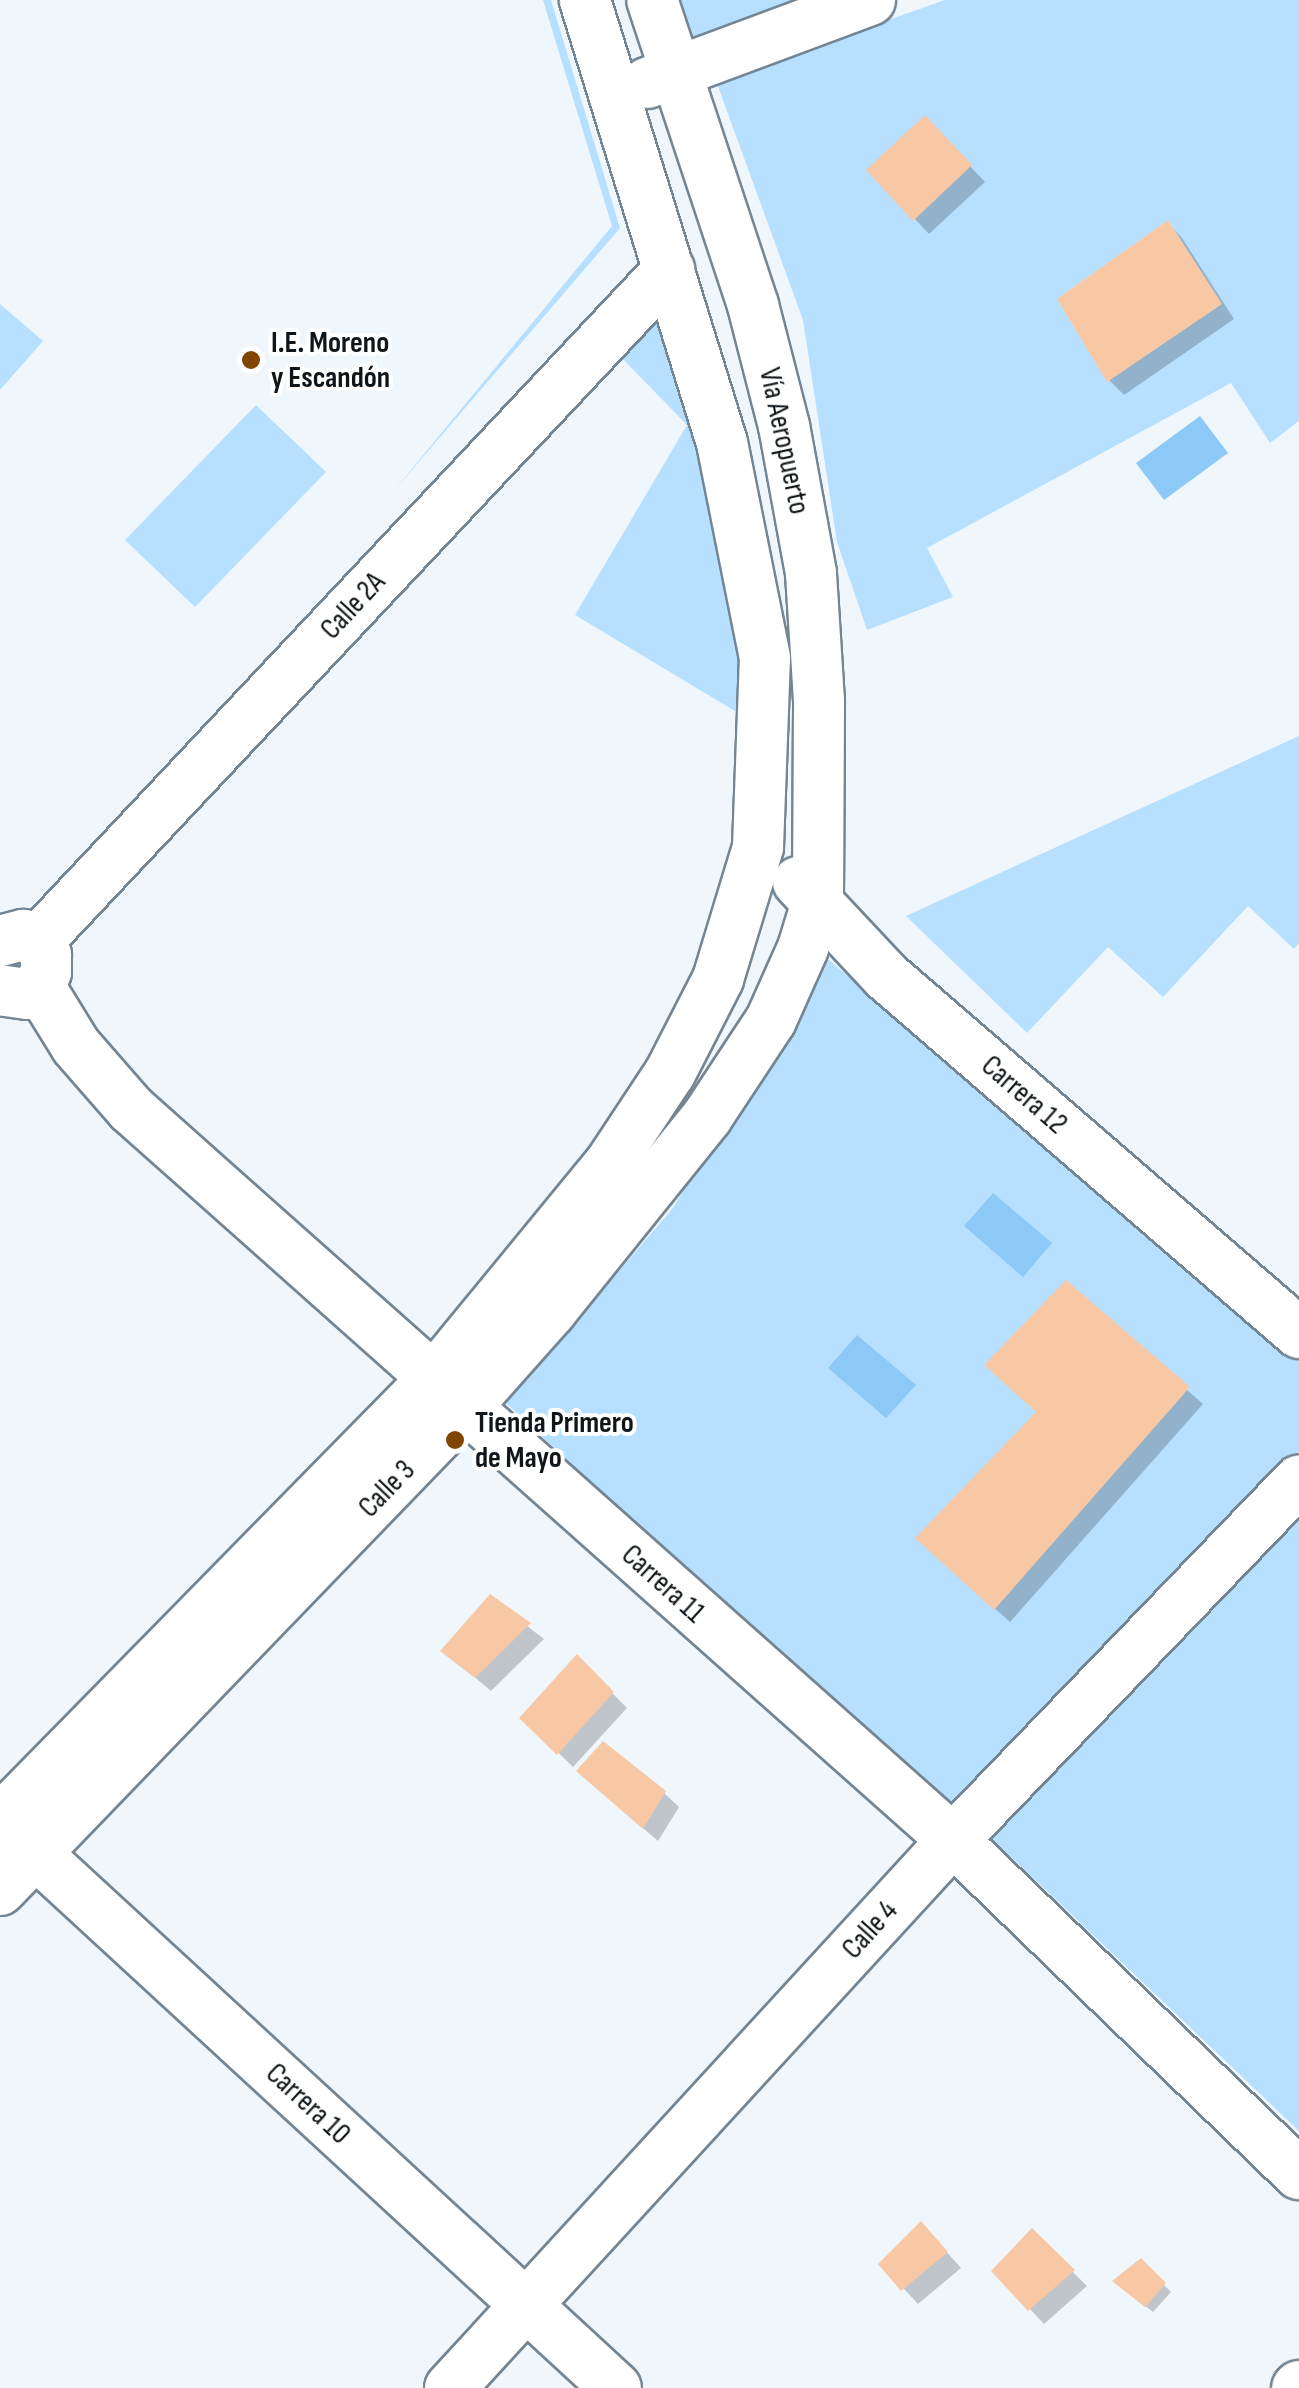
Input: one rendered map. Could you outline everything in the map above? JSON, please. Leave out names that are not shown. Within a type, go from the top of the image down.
[{"type":"street","name":"Vía Aeropuerto","points":[[585,0],[722,443],[765,658],[758,848]]},
{"type":"street","name":"Vía Aeropuerto","points":[[652,0],[753,305],[784,426],[810,573],[819,701],[818,899]]},
{"type":"street","points":[[614,95],[870,0]]},
{"type":"street","name":"Calle 2A","points":[[19,965],[669,270]]},
{"type":"street","name":"Carrera 12","points":[[758,848],[818,899],[886,976],[1299,1333]]},
{"type":"street","name":"Calle 3","points":[[449,1394],[670,1072],[718,978],[758,848]]},
{"type":"street","name":"Calle 3","points":[[0,1890],[9,1828],[224,1625],[449,1394],[622,1227],[706,1117],[771,1020],[803,948],[818,899]]},
{"type":"street","name":"Carrera 11","points":[[19,965],[76,1046],[131,1108],[953,1840],[1299,2174]]},
{"type":"street","name":"Calle 4","points":[[450,2388],[953,1840],[1299,1480]]},
{"type":"street","name":"Carrera 10","points":[[9,1828],[616,2388]]},
{"type":"shaded area","points":[[543,0],[551,0],[620,228],[392,493],[612,226]]},
{"type":"shaded area","points":[[679,0],[844,0],[695,50]]},
{"type":"shaded area","points":[[945,0],[1299,0],[1299,421],[1270,443],[1231,383],[927,548],[953,597],[867,630],[837,542],[803,320],[716,81]],"holes":[[[1168,220],[1221,304],[1107,381],[1057,299]]]},
{"type":"shaded area","points":[[0,304],[43,341],[0,390]]},
{"type":"shaded area","points":[[653,311],[670,319],[753,659],[748,719],[575,615],[687,425],[621,357]]},
{"type":"shaded area","points":[[256,405],[326,472],[195,607],[125,540]]},
{"type":"shaded area","points":[[1200,416],[1228,453],[1164,500],[1136,463]]},
{"type":"shaded area","points":[[1299,736],[1299,943],[1294,949],[1248,906],[1163,997],[1108,947],[1027,1033],[906,916]]},
{"type":"shaded area","points":[[823,955],[1299,1358],[1299,1451],[953,1820],[506,1403],[673,1208]]},
{"type":"shaded area","points":[[993,1193],[1052,1243],[1023,1277],[964,1226]]},
{"type":"shaded area","points":[[857,1335],[916,1385],[886,1418],[828,1368]]},
{"type":"shaded area","points":[[1299,1520],[1299,2131],[992,1839]]},
{"type":"building","points":[[925,115],[972,165],[913,221],[866,170]]},
{"type":"building","points":[[1168,220],[1222,304],[1107,382],[1057,299]]},
{"type":"building","points":[[1066,1280],[1190,1387],[994,1610],[915,1538],[1036,1412],[984,1365]]},
{"type":"building","points":[[490,1594],[531,1623],[475,1678],[440,1651]]},
{"type":"building","points":[[577,1654],[614,1692],[557,1755],[519,1718]]},
{"type":"building","points":[[603,1741],[666,1791],[643,1829],[576,1771]]},
{"type":"building","points":[[921,2221],[948,2252],[901,2291],[878,2264]]},
{"type":"building","points":[[1032,2228],[1075,2270],[1028,2311],[991,2271]]},
{"type":"building","points":[[1141,2258],[1166,2283],[1145,2307],[1112,2281]]},
{"type":"place","name":"I.E. Moreno y Escandón","points":[[251,360]]},
{"type":"place","name":"Tienda Primero de Mayo","points":[[455,1440]]}]
